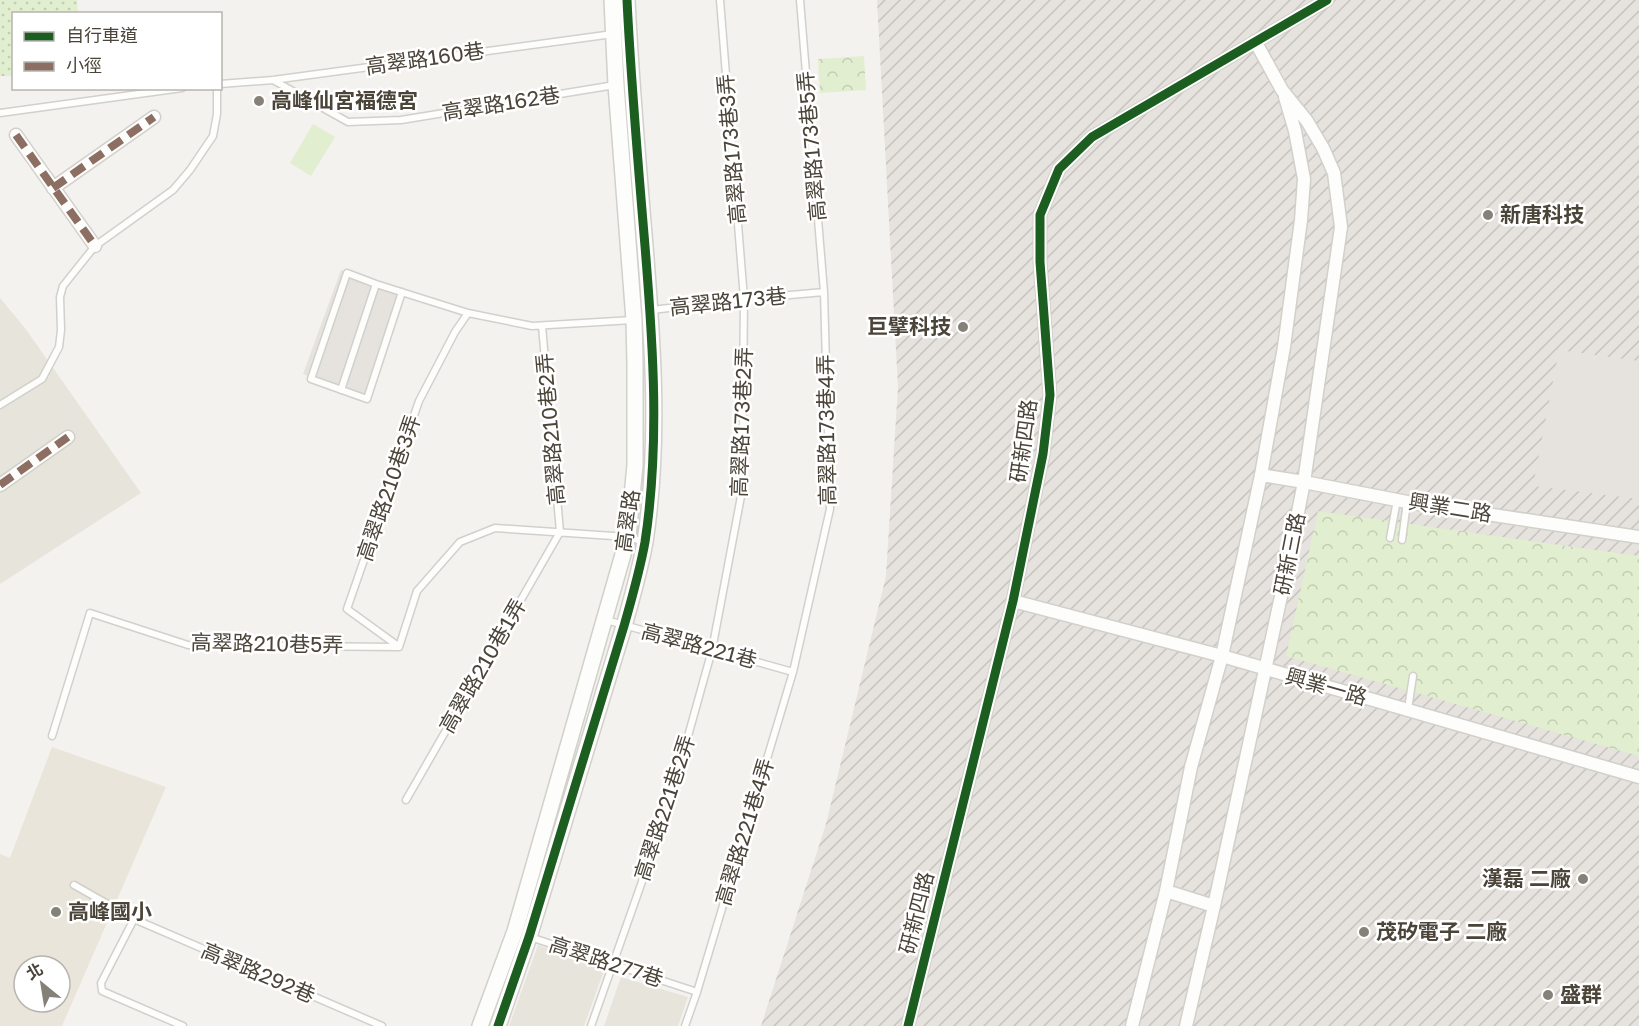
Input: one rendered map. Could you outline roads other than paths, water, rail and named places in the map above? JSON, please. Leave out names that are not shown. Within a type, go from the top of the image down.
[{"type":"street","name":"高翠路","points":[[498,1026],[627,537],[635,465],[634,320],[624,84],[621,32],[612,0]]},
{"type":"street","name":"高翠路","points":[[621,32],[627,0]]},
{"type":"street","name":"研新四路","points":[[908,1026],[1012,601],[1043,454],[1050,395],[1040,262],[1040,215],[1059,169],[1092,137],[1327,0]]},
{"type":"street","name":"研新三路","points":[[1186,1026],[1266,669],[1304,482],[1341,226],[1334,173],[1323,148],[1282,90],[1255,41]]},
{"type":"street","name":"高翠路","points":[[480,1026],[522,934],[624,626],[645,542],[653,466],[650,310],[624,84]]},
{"type":"street","name":"研新三路","points":[[1132,1026],[1166,891],[1191,768],[1222,656],[1261,475],[1284,347],[1301,220],[1304,179],[1295,131],[1282,90]]},
{"type":"street","points":[[53,188],[154,117]]},
{"type":"street","points":[[16,135],[95,246]]},
{"type":"street","points":[[0,485],[68,437]]},
{"type":"street","name":"興業二路","points":[[1261,475],[1402,501],[1639,537]]},
{"type":"street","name":"興業一路","points":[[1012,601],[1222,656],[1639,777]]},
{"type":"street","points":[[1166,891],[1214,906]]},
{"type":"lane","name":"高翠路173巷3弄","points":[[720,0],[744,299]]},
{"type":"lane","name":"高翠路173巷5弄","points":[[800,0],[824,292]]},
{"type":"lane","name":"高翠路160巷","points":[[222,84],[273,80],[621,32]]},
{"type":"lane","name":"高翠路162巷","points":[[273,80],[348,122],[401,120],[624,84]]},
{"type":"lane","points":[[0,113],[167,90]]},
{"type":"lane","points":[[0,405],[42,379],[59,347],[60,297],[63,286],[95,246],[173,190],[190,170],[213,136],[217,114],[217,90]]},
{"type":"lane","points":[[402,292],[367,399],[311,379],[347,273],[468,313],[532,326],[634,320]]},
{"type":"lane","points":[[341,390],[376,284]]},
{"type":"lane","name":"高翠路173巷","points":[[634,320],[650,310],[824,292]]},
{"type":"lane","name":"高翠路173巷4弄","points":[[793,672],[830,509],[824,292]]},
{"type":"lane","name":"高翠路173巷2弄","points":[[712,650],[742,491],[744,299]]},
{"type":"lane","name":"高翠路210巷3弄","points":[[399,647],[347,609],[419,401],[455,332],[468,313]]},
{"type":"lane","name":"高翠路210巷2弄","points":[[542,326],[560,532]]},
{"type":"lane","points":[[1390,538],[1402,501]]},
{"type":"lane","points":[[1402,501],[1402,540]]},
{"type":"lane","points":[[399,647],[417,591],[460,542],[495,528],[627,537],[645,542]]},
{"type":"lane","name":"高翠路210巷1弄","points":[[406,800],[560,532]]},
{"type":"lane","name":"高翠路210巷5弄","points":[[52,736],[90,613],[188,645],[399,647]]},
{"type":"lane","name":"高翠路221巷","points":[[605,620],[793,672]]},
{"type":"lane","name":"高翠路221巷2弄","points":[[591,1026],[668,808],[712,650]]},
{"type":"lane","name":"高翠路221巷4弄","points":[[685,1026],[793,672]]},
{"type":"lane","points":[[1407,710],[1413,676]]},
{"type":"lane","name":"高翠路292巷","points":[[74,885],[134,919],[382,1026]]},
{"type":"lane","points":[[134,919],[101,983],[102,991],[183,1026]]},
{"type":"lane","name":"高翠路277巷","points":[[522,934],[697,992]]},
{"type":"place","name":"高峰仙宮福德宮","points":[[259,101]]},
{"type":"place","name":"新唐科技","points":[[1488,215]]},
{"type":"place","name":"巨擘科技","points":[[963,327]]},
{"type":"place","name":"漢磊 二廠","points":[[1583,879]]},
{"type":"place","name":"高峰國小","points":[[56,912]]},
{"type":"place","name":"茂矽電子 二廠","points":[[1364,932]]},
{"type":"place","name":"盛群","points":[[1548,995]]}]
